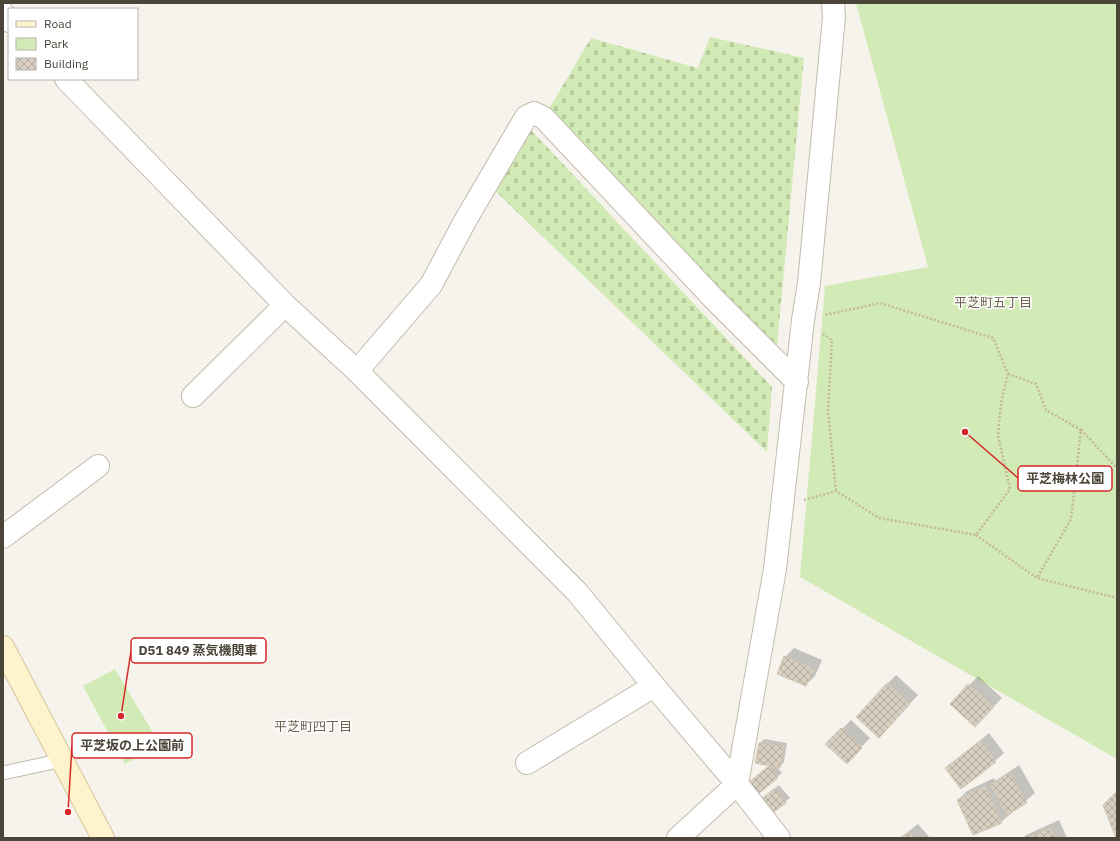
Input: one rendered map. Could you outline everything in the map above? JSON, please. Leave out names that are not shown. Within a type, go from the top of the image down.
[{"type":"street","points":[[678,838],[737,784],[775,569],[783,506],[797,382],[802,320],[809,283],[834,17],[833,3]]},
{"type":"street","points":[[67,80],[285,305],[357,371],[577,592],[737,784],[780,838]]},
{"type":"street","points":[[357,371],[431,285],[465,221],[526,117],[534,113],[544,118],[715,300],[797,382]]},
{"type":"street","points":[[193,396],[285,305]]},
{"type":"street","points":[[3,537],[98,466]]},
{"type":"street","points":[[3,647],[103,838]]},
{"type":"street","points":[[527,763],[654,686]]},
{"type":"lane","points":[[3,773],[63,760]]},
{"type":"path","points":[[802,320],[880,303],[993,338],[1008,374],[1001,403],[998,436],[1010,489],[976,535]]},
{"type":"path","points":[[802,320],[832,340],[828,411],[836,491]]},
{"type":"path","points":[[1008,374],[1036,384],[1046,410],[1081,430],[1117,468]]},
{"type":"path","points":[[1037,578],[1071,519],[1081,430]]},
{"type":"path","points":[[783,506],[836,491],[880,518],[976,535],[1037,578],[1117,598]]},
{"type":"green space","points":[[856,3],[1117,3],[1117,759],[800,577],[825,286],[928,267]]},
{"type":"green space","points":[[710,37],[804,58],[777,345],[771,348],[549,109],[591,38],[698,68]]},
{"type":"green space","points":[[530,129],[772,387],[767,452],[486,182]]},
{"type":"green space","points":[[115,669],[161,746],[125,764],[83,686]]},
{"type":"building","points":[[784,656],[814,669],[806,686],[777,674]]},
{"type":"building","points":[[887,683],[910,704],[879,738],[856,717]]},
{"type":"building","points":[[968,684],[994,707],[975,727],[950,704]]},
{"type":"building","points":[[841,728],[862,748],[847,764],[825,744]]},
{"type":"building","points":[[980,741],[996,762],[961,789],[945,768]]},
{"type":"building","points":[[759,743],[784,747],[780,768],[755,763]]},
{"type":"building","points":[[769,766],[778,778],[753,798],[744,786]]},
{"type":"building","points":[[1009,773],[1027,803],[1007,815],[990,785]]},
{"type":"building","points":[[985,786],[1002,823],[973,835],[957,800]]},
{"type":"building","points":[[775,788],[786,803],[770,815],[759,801]]},
{"type":"building","points":[[1117,791],[1117,838],[1116,838],[1103,805]]},
{"type":"building","points":[[1050,828],[1055,838],[1028,838]]},
{"type":"building","points":[[908,832],[914,838],[901,838]]},
{"type":"place","name":"平芝梅林公園","points":[[965,432]]},
{"type":"place","name":"D51 849 蒸気機関車","points":[[121,716]]},
{"type":"place","name":"平芝坂の上公園前","points":[[68,812]]},
{"type":"district","name":"平芝町五丁目","points":[[993,302]]},
{"type":"district","name":"平芝町四丁目","points":[[313,726]]}]
